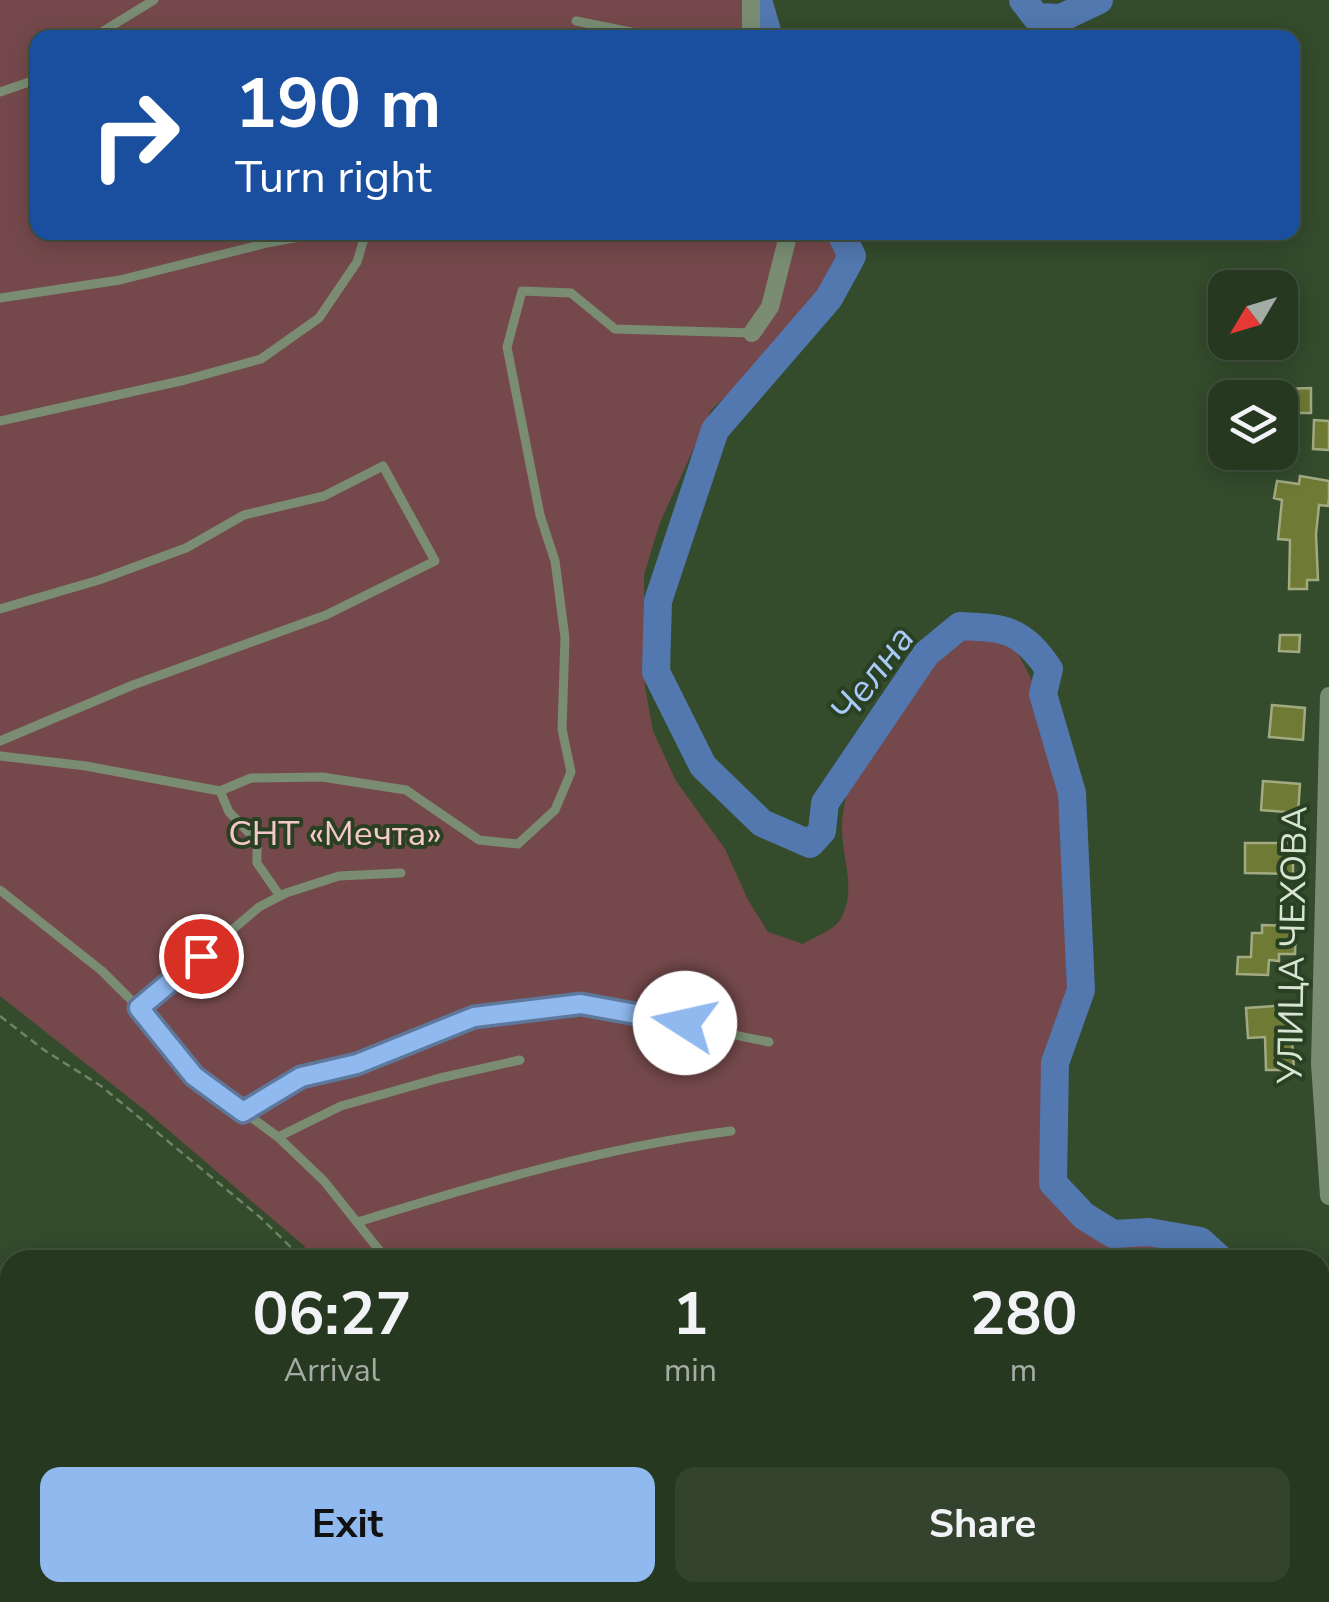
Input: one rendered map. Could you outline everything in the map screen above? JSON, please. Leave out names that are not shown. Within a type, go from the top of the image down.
[{"type":"street","points":[[751,0],[751,30]]},
{"type":"street","points":[[752,333],[770,307],[785,240]]},
{"type":"street","name":"УЛИЦА ЧЕХОВА","points":[[1329,696],[1320,1064],[1329,1196]]},
{"type":"lane","points":[[105,30],[154,0]]},
{"type":"lane","points":[[576,21],[621,30]]},
{"type":"lane","points":[[0,92],[30,82]]},
{"type":"lane","points":[[0,298],[120,280],[283,240]]},
{"type":"lane","points":[[0,420],[185,380],[260,359],[319,318],[357,262],[364,240]]},
{"type":"lane","points":[[0,756],[86,766],[220,791],[251,778],[322,776],[406,790],[479,840],[518,844],[555,810],[571,772],[562,730],[566,638],[555,561],[540,514],[507,347],[522,291],[572,293],[614,329],[752,333]]},
{"type":"lane","points":[[0,609],[100,580],[186,548],[244,515],[324,496],[383,466],[435,562],[326,615],[132,684],[0,742]]},
{"type":"lane","points":[[220,791],[229,812],[257,841],[257,863],[280,896]]},
{"type":"lane","points":[[139,1008],[259,907],[280,896],[338,876],[400,873]]},
{"type":"lane","points":[[0,890],[102,971],[139,1008],[194,1076],[278,1137],[324,1181],[380,1250]]},
{"type":"lane","points":[[243,1112],[301,1077],[357,1064],[474,1017],[581,1004],[768,1042]]},
{"type":"lane","points":[[278,1137],[342,1106],[520,1060]]},
{"type":"lane","points":[[358,1222],[452,1192],[663,1140],[731,1131]]},
{"type":"path","points":[[0,1016],[101,1086],[261,1218],[294,1250]]},
{"type":"green space","name":"СНТ «Мечта»","points":[[0,0],[768,0],[765,15],[769,30],[30,30],[30,240],[839,240],[844,261],[840,280],[819,310],[711,410],[659,525],[644,575],[645,687],[653,731],[676,781],[725,849],[748,900],[768,932],[803,944],[833,927],[845,909],[848,887],[842,819],[861,745],[881,702],[946,629],[964,622],[982,623],[1006,637],[1035,687],[1052,733],[1071,830],[1074,880],[1069,978],[1042,1109],[1044,1159],[1063,1187],[1106,1222],[1123,1228],[1180,1227],[1204,1239],[1214,1250],[307,1250],[146,1111],[0,996]]},
{"type":"building","points":[[1298,388],[1311,388],[1311,413],[1298,413]]},
{"type":"building","points":[[1314,420],[1329,421],[1329,450],[1313,449]]},
{"type":"building","points":[[1300,476],[1329,481],[1329,499],[1328,506],[1319,505],[1318,580],[1307,580],[1307,589],[1289,589],[1290,540],[1278,539],[1282,500],[1274,498],[1277,481],[1299,484]]},
{"type":"building","points":[[1280,635],[1300,635],[1299,652],[1279,651]]},
{"type":"building","points":[[1272,705],[1305,708],[1303,740],[1269,737]]},
{"type":"building","points":[[1263,781],[1300,784],[1298,813],[1261,810]]},
{"type":"building","points":[[1245,843],[1293,843],[1293,874],[1245,873]]},
{"type":"building","points":[[1262,925],[1296,926],[1295,954],[1279,954],[1279,961],[1269,960],[1268,975],[1237,974],[1238,957],[1251,957],[1252,933],[1262,933]]},
{"type":"building","points":[[1290,1005],[1294,1070],[1266,1070],[1265,1037],[1248,1038],[1246,1008]]},
{"type":"waterway","name":"Челна","points":[[758,0],[767,30]]},
{"type":"waterway","name":"Челна","points":[[1023,0],[1036,17],[1061,18],[1099,0]]},
{"type":"waterway","name":"Челна","points":[[844,240],[852,256],[829,298],[715,430],[658,601],[656,672],[703,766],[762,823],[810,844],[822,831],[825,803],[926,654],[960,626],[1012,633],[1030,646],[1049,669],[1043,694],[1072,793],[1081,990],[1055,1063],[1053,1183],[1084,1216],[1113,1234],[1149,1232],[1200,1241],[1210,1250]]},
{"type":"route","points":[[201,956],[139,1008],[194,1076],[243,1112],[301,1077],[357,1064],[474,1017],[581,1004],[685,1023]]}]
